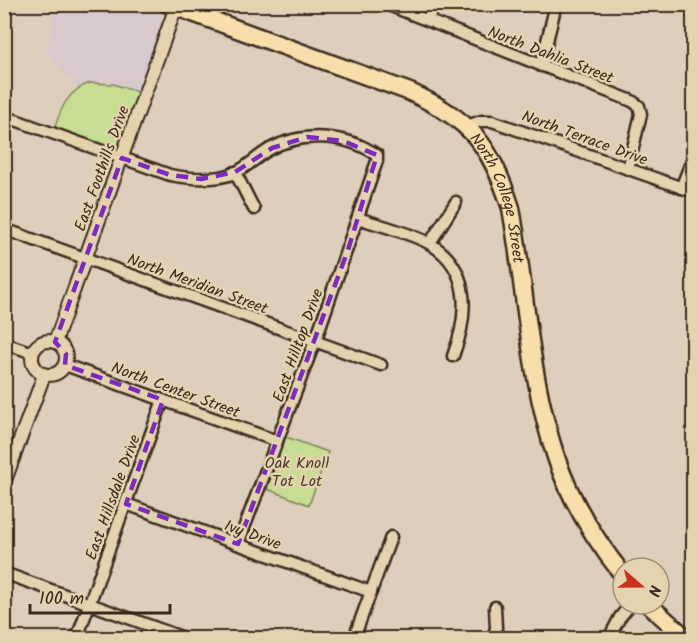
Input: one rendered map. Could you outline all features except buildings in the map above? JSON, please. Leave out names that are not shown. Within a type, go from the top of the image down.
[{"type":"main road","name":"North College Street","points":[[174,5],[410,92],[447,111],[467,126],[485,146],[493,159],[511,208],[540,395],[557,461],[587,522],[611,557]]},
{"type":"main road","points":[[661,616],[686,639]]},
{"type":"street","name":"North Dahlia Street","points":[[386,4],[632,101],[639,106],[641,114],[628,169]]},
{"type":"street","points":[[428,20],[434,4]]},
{"type":"street","points":[[541,66],[556,4]]},
{"type":"street","name":"East Foothills Drive","points":[[55,342],[122,158],[174,5]]},
{"type":"street","points":[[4,116],[170,175],[201,179],[235,172],[254,209]]},
{"type":"street","name":"North Terrace Drive","points":[[467,126],[481,121],[492,121],[693,192]]},
{"type":"street","name":"East Hilltop Drive","points":[[235,172],[272,148],[291,140],[307,137],[326,137],[343,141],[370,150],[377,155],[377,161],[315,341],[238,544]]},
{"type":"street","points":[[681,188],[693,155]]},
{"type":"street","points":[[430,243],[456,202]]},
{"type":"street","points":[[358,218],[430,243],[446,255],[456,269],[461,284],[464,319],[453,356]]},
{"type":"street","name":"North Meridian Street","points":[[4,229],[381,365]]},
{"type":"street","points":[[44,342],[55,342],[64,349],[65,365],[54,375],[44,375],[35,369],[33,353],[35,348],[44,342]]},
{"type":"street","points":[[4,343],[33,353]]},
{"type":"street","name":"North Center Street","points":[[65,365],[277,441]]},
{"type":"street","points":[[4,483],[44,375]]},
{"type":"street","name":"East Hillsdale Drive","points":[[77,639],[163,400]]},
{"type":"street","name":"Ivy Drive","points":[[126,504],[371,592]]},
{"type":"street","points":[[354,639],[391,537]]},
{"type":"street","points":[[4,573],[184,639]]},
{"type":"street","points":[[493,639],[496,628],[495,607]]},
{"type":"street","points":[[609,639],[621,616]]},
{"type":"highlighted area","points":[[307,137],[343,141],[377,155],[348,250],[238,544],[126,504],[163,400],[65,365],[66,354],[55,342],[122,158],[170,175],[201,179],[235,172],[272,148]]},
{"type":"shaded area","points":[[57,5],[139,5],[160,14],[163,21],[138,92],[113,84],[90,83],[78,88],[45,50],[53,28],[52,18]]},
{"type":"green space","points":[[90,83],[113,84],[138,92],[119,144],[109,147],[55,127],[67,100],[77,90]]},
{"type":"green space","name":"Oak Knoll Tot Lot","points":[[286,437],[328,452],[309,505],[267,489]]}]
